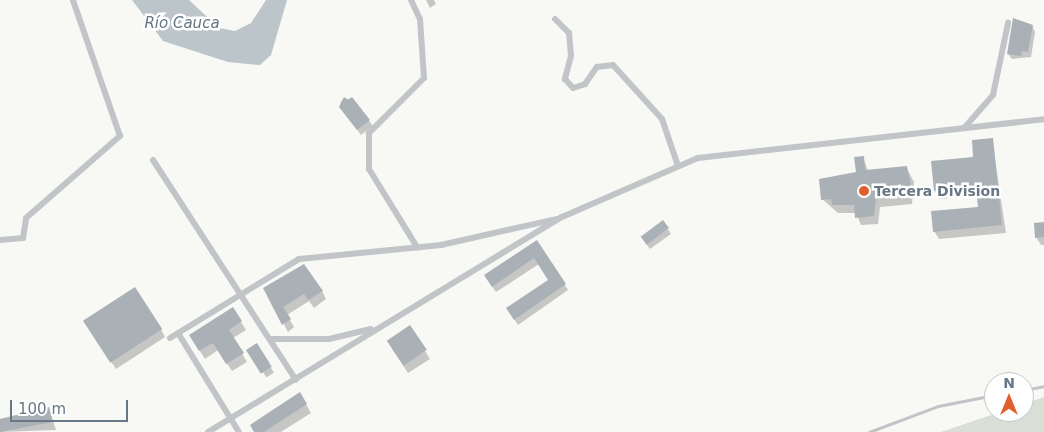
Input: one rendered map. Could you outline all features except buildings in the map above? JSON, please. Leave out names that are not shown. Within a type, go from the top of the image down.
[{"type":"street","points":[[0,240],[23,238],[26,218],[120,136],[73,0]]},
{"type":"street","points":[[411,0],[420,19],[424,78],[369,133],[369,169],[417,247]]},
{"type":"street","points":[[555,20],[569,33],[571,56],[564,79],[573,88],[585,84],[597,67],[613,65],[662,119],[678,166]]},
{"type":"street","points":[[965,127],[993,95],[1008,24]]},
{"type":"street","points":[[208,432],[344,353],[374,328],[465,280],[562,217],[698,158],[1044,118]]},
{"type":"street","points":[[154,160],[296,380]]},
{"type":"street","points":[[170,338],[298,259],[417,247],[562,217]]},
{"type":"street","points":[[270,339],[329,339],[374,328]]},
{"type":"street","points":[[178,333],[239,432]]},
{"type":"lane","points":[[868,432],[938,406],[984,398]]},
{"type":"shaded area","points":[[1044,397],[1044,432],[941,432],[984,417],[984,422],[1034,422],[1034,400]]},
{"type":"water","name":"Río Cauca","points":[[132,0],[189,0],[219,28],[235,31],[251,23],[266,0],[287,0],[271,55],[260,65],[228,62],[163,41]]},
{"type":"place","name":"Tercera Division","points":[[864,191]]}]
